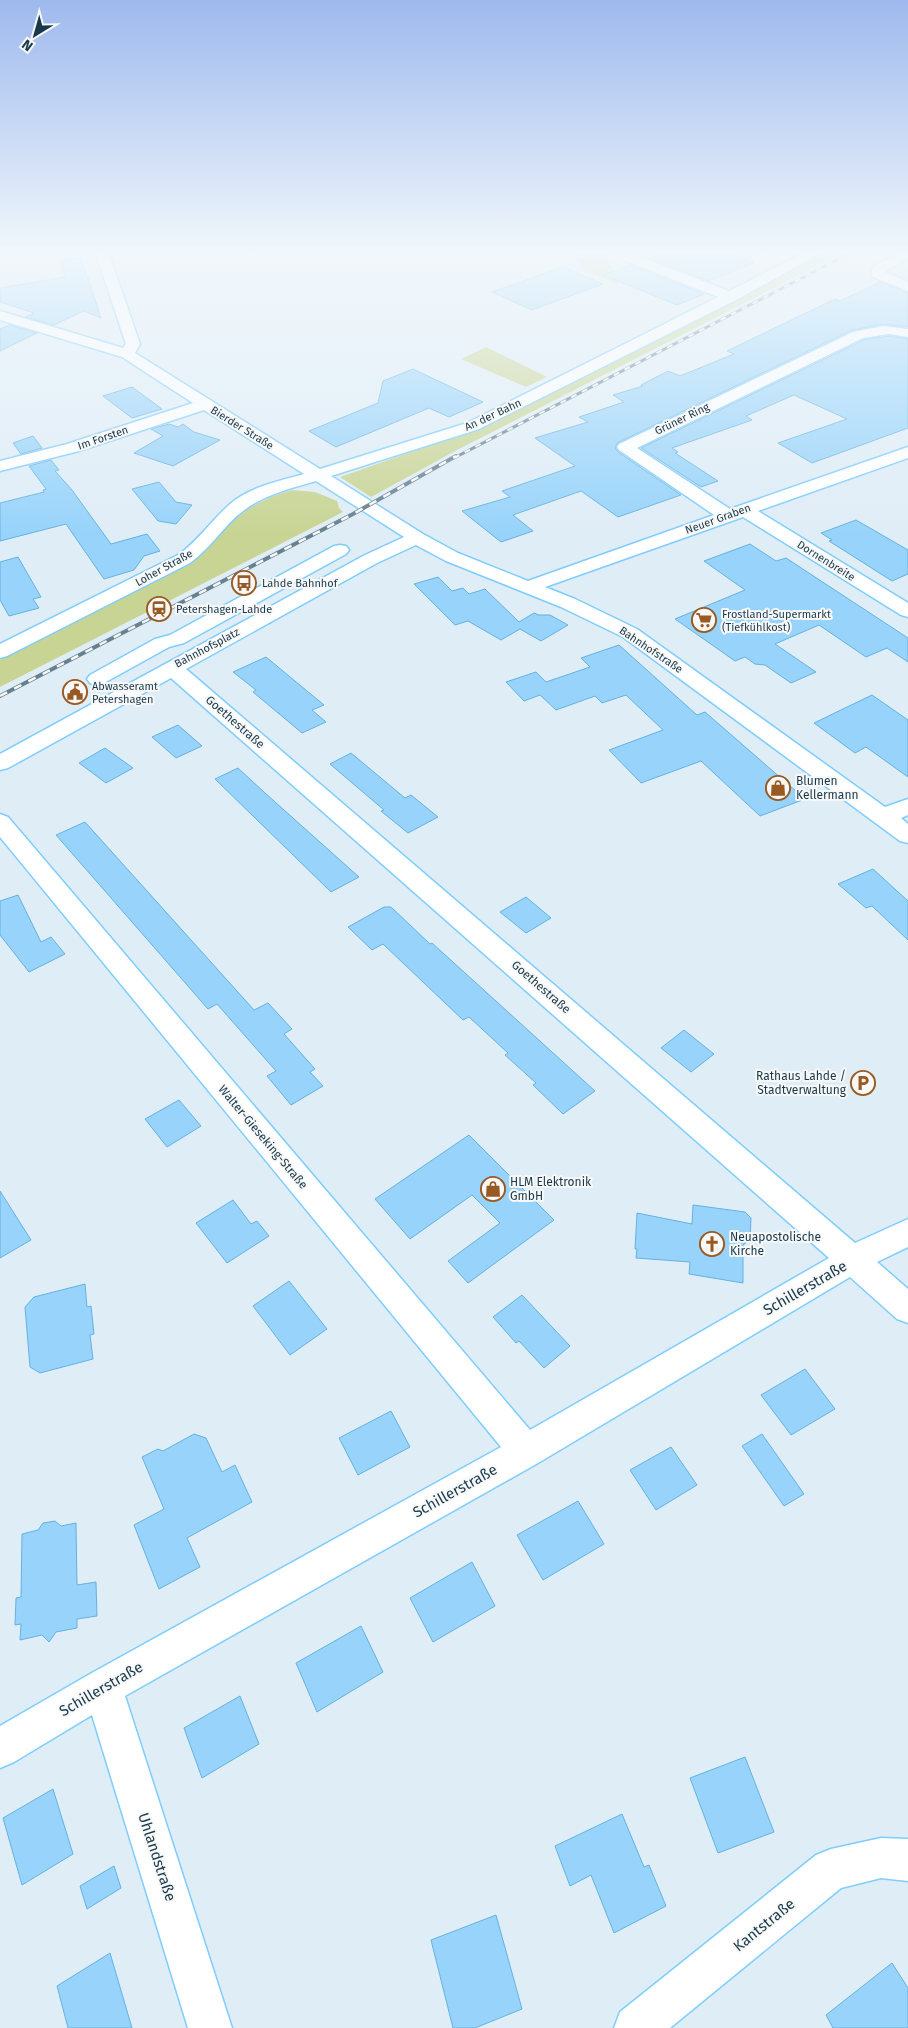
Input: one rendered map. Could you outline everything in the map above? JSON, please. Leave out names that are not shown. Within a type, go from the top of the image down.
[{"type":"street","name":"Bierder Straße","points":[[100,346],[127,354],[318,476]]},
{"type":"street","points":[[127,354],[132,346]]},
{"type":"street","name":"An der Bahn","points":[[318,476],[473,426],[632,346]]},
{"type":"street","name":"Grüner Ring","points":[[736,513],[625,447],[836,346]]},
{"type":"street","name":"Im Forsten","points":[[0,466],[73,448],[205,404]]},
{"type":"street","name":"Neuer Graben","points":[[528,587],[908,452]]},
{"type":"street","name":"Bahnhofstraße","points":[[318,476],[417,538],[452,557],[568,603],[630,633],[908,835]]},
{"type":"street","name":"Loher Straße","points":[[0,652],[184,559],[198,549],[237,507],[278,487],[318,476]]},
{"type":"street","name":"Dornenbreite","points":[[736,513],[908,611]]},
{"type":"street","name":"Bahnhofsplatz","points":[[0,763],[371,559],[417,538]]},
{"type":"street","points":[[97,679],[162,644],[177,639],[340,550],[361,554],[371,559]]},
{"type":"street","points":[[177,639],[198,653]]},
{"type":"street","name":"Goethestraße","points":[[127,662],[162,673],[752,1158],[854,1259],[908,1309]]},
{"type":"street","points":[[884,817],[908,806]]},
{"type":"street","name":"Walter-Gieseking-Straße","points":[[0,822],[526,1451]]},
{"type":"street","name":"Schillerstraße","points":[[0,1748],[103,1687],[526,1451],[854,1259],[908,1232]]},
{"type":"street","name":"Uhlandstraße","points":[[103,1687],[210,2028]]},
{"type":"street","name":"Kantstraße","points":[[636,2028],[831,1870],[881,1858],[908,1860]]},
{"type":"green space","points":[[641,346],[661,346],[457,450],[371,497],[340,477],[468,432]]},
{"type":"green space","points":[[486,347],[547,377],[526,387],[461,359]]},
{"type":"green space","points":[[292,490],[315,492],[337,501],[339,508],[343,512],[0,687],[0,660],[193,561],[235,515],[273,496]]},
{"type":"building","points":[[0,346],[11,346],[0,351]]},
{"type":"building","points":[[738,346],[819,346],[617,443],[615,448],[618,452],[681,495],[618,517],[581,491],[513,515],[533,531],[501,542],[462,511],[510,497],[502,491],[575,466],[535,438],[588,422],[579,417],[624,402],[613,395],[643,386],[641,385],[668,371],[680,376],[734,354],[727,351]]},
{"type":"building","points":[[852,346],[908,346],[908,428],[812,463],[778,443],[847,419],[794,395],[746,416],[752,420],[672,448],[678,452],[675,453],[718,481],[701,487],[641,448]]},
{"type":"building","points":[[413,369],[483,402],[449,417],[429,408],[336,447],[309,431],[378,403],[383,381]]},
{"type":"building","points":[[132,387],[162,409],[132,418],[103,396]]},
{"type":"building","points":[[169,424],[178,427],[183,424],[194,432],[220,440],[173,466],[134,453],[163,436],[151,429]]},
{"type":"building","points":[[33,436],[42,448],[21,454],[13,443]]},
{"type":"building","points":[[51,460],[59,470],[55,471],[72,490],[111,544],[147,534],[160,551],[144,556],[134,570],[104,579],[66,524],[0,541],[0,503],[44,492],[43,490],[46,489],[29,466]]},
{"type":"building","points":[[159,482],[176,502],[192,505],[176,524],[158,521],[132,489]]},
{"type":"building","points":[[856,520],[908,550],[908,574],[892,581],[829,541],[832,540],[821,533]]},
{"type":"building","points":[[750,544],[776,561],[786,558],[908,638],[908,662],[887,648],[866,657],[819,625],[775,644],[816,672],[791,683],[765,665],[755,664],[745,657],[735,661],[675,619],[745,590],[704,561]]},
{"type":"building","points":[[18,557],[41,597],[33,599],[39,608],[9,616],[0,600],[0,562]]},
{"type":"building","points":[[438,577],[452,591],[463,588],[469,594],[485,589],[519,622],[534,613],[550,615],[568,625],[541,641],[520,629],[501,640],[468,621],[455,625],[414,584]]},
{"type":"building","points":[[619,645],[697,715],[705,712],[805,799],[760,816],[701,761],[641,783],[609,750],[663,730],[626,695],[602,703],[595,696],[556,710],[540,695],[524,701],[506,682],[536,672],[546,682],[590,667],[581,658]]},
{"type":"building","points":[[266,657],[324,705],[312,710],[326,722],[302,733],[253,692],[256,690],[233,672]]},
{"type":"building","points":[[872,695],[908,720],[908,777],[866,747],[855,753],[814,723]]},
{"type":"building","points":[[178,725],[202,746],[176,758],[152,737]]},
{"type":"building","points":[[105,748],[133,768],[106,783],[79,763]]},
{"type":"building","points":[[351,753],[405,798],[411,795],[438,817],[408,833],[330,764]]},
{"type":"building","points":[[238,768],[359,877],[331,892],[215,779]]},
{"type":"building","points":[[85,822],[254,1010],[268,1003],[292,1029],[284,1034],[315,1069],[310,1072],[323,1086],[291,1105],[267,1076],[276,1071],[217,1004],[208,1009],[56,835]]},
{"type":"building","points":[[873,869],[908,901],[908,940],[872,906],[866,908],[838,884]]},
{"type":"building","points":[[18,895],[41,942],[51,937],[65,954],[29,972],[0,935],[0,901]]},
{"type":"building","points":[[526,897],[551,918],[526,933],[500,912]]},
{"type":"building","points":[[384,907],[391,907],[595,1091],[563,1114],[533,1085],[536,1083],[505,1055],[508,1053],[469,1017],[463,1020],[383,944],[372,950],[348,927]]},
{"type":"building","points":[[684,1030],[714,1054],[691,1072],[661,1048]]},
{"type":"building","points":[[179,1100],[201,1126],[167,1147],[145,1119]]},
{"type":"building","points":[[469,1135],[554,1220],[468,1283],[448,1261],[500,1223],[472,1195],[410,1239],[375,1199]]},
{"type":"building","points":[[0,1191],[31,1240],[0,1258]]},
{"type":"building","points":[[233,1200],[251,1224],[257,1221],[269,1236],[227,1263],[196,1223]]},
{"type":"building","points":[[693,1205],[745,1212],[751,1218],[750,1240],[743,1245],[743,1283],[689,1274],[690,1262],[636,1258],[637,1213],[692,1224]]},
{"type":"building","points":[[289,1281],[327,1329],[290,1355],[253,1306]]},
{"type":"building","points":[[85,1284],[87,1307],[91,1306],[94,1334],[90,1335],[93,1359],[40,1373],[30,1367],[25,1307],[34,1297]]},
{"type":"building","points":[[522,1295],[570,1346],[544,1368],[519,1341],[516,1343],[493,1317]]},
{"type":"building","points":[[805,1369],[835,1409],[791,1435],[761,1395]]},
{"type":"building","points":[[391,1411],[410,1447],[358,1475],[339,1438]]},
{"type":"building","points":[[194,1434],[206,1438],[222,1472],[235,1465],[252,1502],[187,1538],[200,1567],[159,1589],[134,1525],[164,1509],[142,1457],[158,1449],[163,1451]]},
{"type":"building","points":[[762,1434],[804,1494],[784,1506],[742,1446]]},
{"type":"building","points":[[671,1447],[697,1485],[656,1510],[630,1470]]},
{"type":"building","points":[[578,1501],[604,1544],[543,1580],[517,1535]]},
{"type":"building","points":[[55,1521],[61,1526],[76,1523],[77,1585],[96,1582],[97,1616],[77,1619],[77,1628],[56,1632],[49,1642],[42,1635],[20,1640],[21,1624],[15,1625],[16,1598],[21,1597],[22,1534],[38,1530],[43,1523]]},
{"type":"building","points":[[472,1562],[495,1606],[433,1642],[410,1598]]},
{"type":"building","points":[[361,1626],[383,1672],[317,1712],[296,1663]]},
{"type":"building","points":[[240,1696],[259,1744],[202,1778],[184,1728]]},
{"type":"building","points":[[745,1757],[774,1832],[718,1853],[690,1778]]},
{"type":"building","points":[[53,1789],[73,1854],[22,1885],[3,1818]]},
{"type":"building","points":[[622,1814],[644,1867],[649,1865],[666,1906],[614,1933],[591,1875],[570,1886],[555,1846]]},
{"type":"building","points":[[114,1866],[121,1888],[87,1909],[80,1886]]},
{"type":"building","points":[[496,1915],[522,2009],[475,2028],[453,2028],[431,1940]]},
{"type":"building","points":[[110,1953],[132,2028],[68,2028],[57,1986]]},
{"type":"building","points":[[892,1963],[908,1988],[908,2028],[833,2028],[826,2015]]},
{"type":"railway","points":[[454,458],[671,346]]},
{"type":"railway","points":[[0,696],[353,514],[456,456]]},
{"type":"place","name":"Lahde Bahnhof","points":[[244,583]]},
{"type":"place","name":"Petershagen-Lahde","points":[[159,609]]},
{"type":"place","name":"Frostland-Supermarkt (Tiefkühlkost)","points":[[704,620]]},
{"type":"place","name":"Abwasseramt Petershagen","points":[[75,692]]},
{"type":"place","name":"Blumen Kellermann","points":[[778,788]]},
{"type":"place","name":"Rathaus Lahde / Stadtverwaltung","points":[[863,1083]]},
{"type":"place","name":"HLM Elektronik GmbH","points":[[493,1189]]},
{"type":"place","name":"Neuapostolische Kirche","points":[[712,1244]]}]
